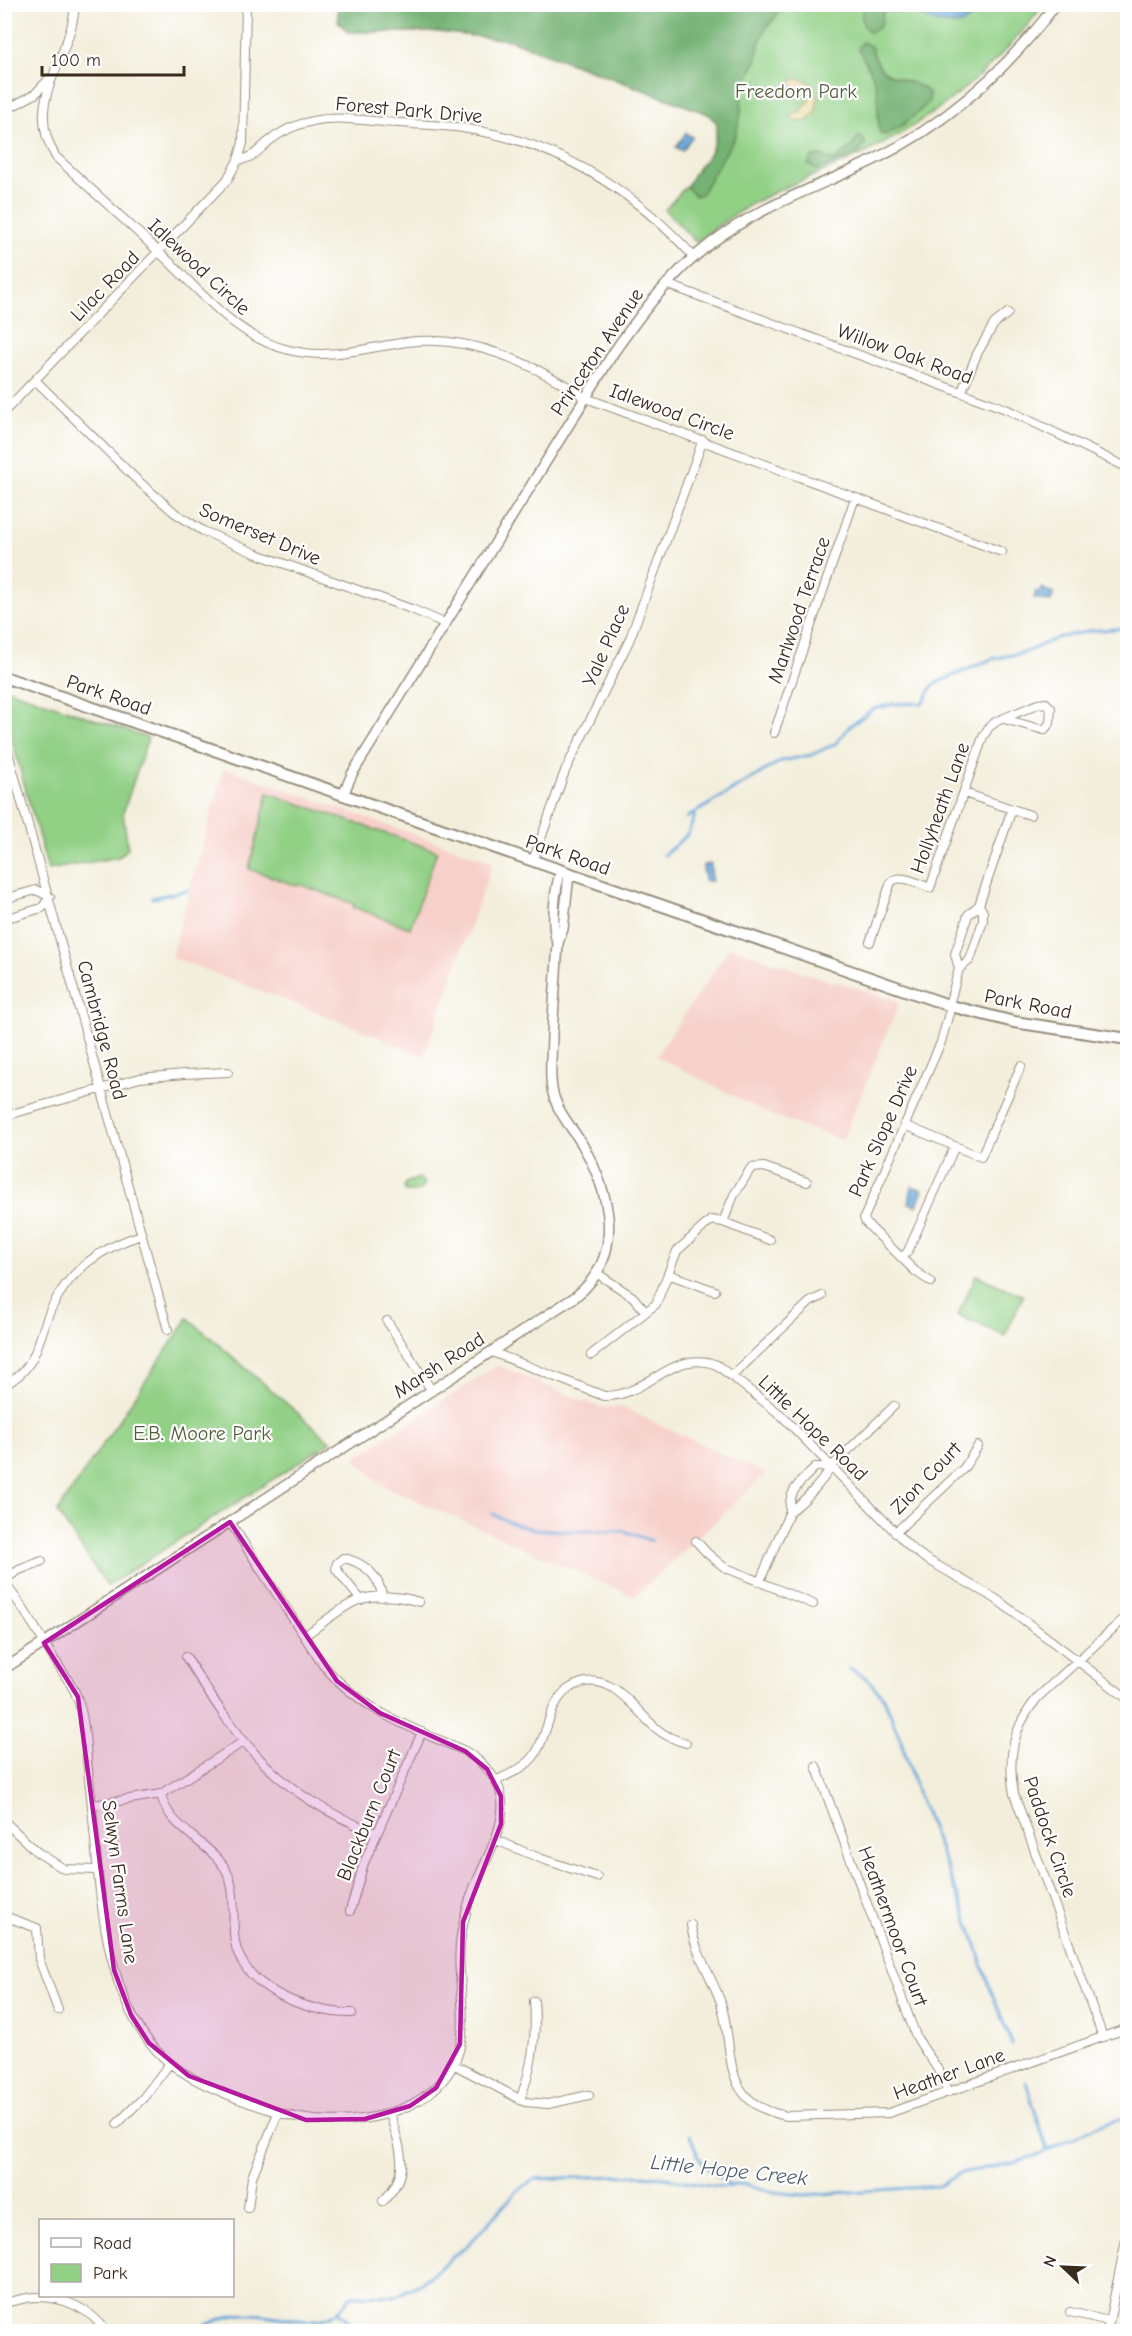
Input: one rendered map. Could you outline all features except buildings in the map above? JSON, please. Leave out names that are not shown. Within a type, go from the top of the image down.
[{"type":"main road","name":"Park Road","points":[[4,677],[950,1005],[1014,1022],[1128,1039]]},
{"type":"street","name":"Idlewood Circle","points":[[75,4],[69,35],[45,101],[43,119],[49,145],[56,158],[247,333],[284,349],[322,356],[409,342],[435,341],[468,345],[519,360],[543,371],[586,398],[1002,552]]},
{"type":"street","name":"Lilac Road","points":[[4,412],[227,180],[238,160],[243,143],[246,4]]},
{"type":"street","name":"Princeton Avenue","points":[[343,795],[352,774],[586,398],[639,317],[666,284],[694,257],[758,212],[856,169],[928,129],[992,78],[1019,51],[1056,4]]},
{"type":"street","points":[[1120,4],[1128,9]]},
{"type":"street","points":[[4,111],[35,94],[54,71]]},
{"type":"street","name":"Forest Park Drive","points":[[238,160],[246,160],[258,153],[268,142],[294,127],[328,118],[466,128],[495,134],[551,152],[607,181],[653,215],[694,257]]},
{"type":"street","name":"Willow Oak Road","points":[[666,284],[962,391],[1047,427],[1128,468]]},
{"type":"street","points":[[962,391],[977,354],[994,324],[1008,313]]},
{"type":"street","name":"Somerset Drive","points":[[36,381],[136,479],[175,513],[203,531],[257,554],[414,610],[446,624]]},
{"type":"street","name":"Yale Place","points":[[533,861],[565,771],[629,641],[703,440]]},
{"type":"street","name":"Marlwood Terrace","points":[[774,733],[855,498]]},
{"type":"street","name":"Hollyheath Lane","points":[[870,942],[891,882],[901,878],[930,888],[983,737],[989,727],[1004,719],[1041,703],[1046,703],[1051,708],[1050,723],[1044,730],[1004,719]]},
{"type":"street","name":"Cambridge Road","points":[[4,738],[50,897],[100,1089],[168,1330]]},
{"type":"street","points":[[964,793],[1030,815]]},
{"type":"street","points":[[979,905],[983,912],[983,921],[970,960],[959,969],[955,954],[968,915],[979,905],[1012,809]]},
{"type":"street","name":"Marsh Road","points":[[4,1669],[575,1297],[598,1274],[609,1242],[606,1206],[590,1158],[563,1116],[552,1087],[550,1072],[558,943],[563,929],[565,872]]},
{"type":"street","points":[[4,899],[36,890],[50,897],[42,908],[4,919]]},
{"type":"street","name":"Park Slope Drive","points":[[931,1282],[902,1258],[866,1223],[864,1218],[941,1042],[959,969]]},
{"type":"street","points":[[904,1125],[981,1157],[1021,1066]]},
{"type":"street","points":[[4,1116],[140,1078],[228,1072]]},
{"type":"street","points":[[902,1258],[909,1251],[955,1146]]},
{"type":"street","points":[[723,1222],[734,1195],[751,1168],[759,1166],[807,1182]]},
{"type":"street","points":[[591,1354],[656,1304],[681,1246],[711,1220],[770,1239]]},
{"type":"street","points":[[4,1385],[15,1380],[29,1366],[50,1310],[59,1293],[77,1271],[105,1249],[141,1234]]},
{"type":"street","points":[[598,1274],[633,1297],[645,1311]]},
{"type":"street","points":[[668,1274],[715,1292]]},
{"type":"street","points":[[732,1376],[810,1302],[822,1296]]},
{"type":"street","points":[[387,1321],[432,1391]]},
{"type":"street","name":"Little Hope Road","points":[[492,1352],[604,1396],[621,1395],[631,1391],[681,1363],[691,1360],[707,1360],[717,1365],[781,1415],[896,1533],[926,1559],[996,1599],[1128,1699]]},
{"type":"street","points":[[790,1511],[800,1506],[808,1494],[825,1478],[832,1466],[894,1406]]},
{"type":"street","name":"Zion Court","points":[[896,1533],[964,1468],[978,1446]]},
{"type":"street","points":[[760,1581],[790,1511],[789,1499],[795,1488],[815,1467],[832,1466]]},
{"type":"street","name":"Selwyn Farms Lane","points":[[4,1582],[78,1697],[93,1805],[97,1870],[112,1958],[121,1993],[143,2035],[170,2063],[208,2085],[278,2113],[306,2120],[339,2122],[390,2113],[423,2098],[435,2088],[453,2064],[460,2044],[462,2028],[459,1953],[463,1922],[473,1891],[496,1840],[502,1817],[501,1796],[495,1780],[477,1759],[381,1713],[352,1695],[323,1665],[230,1522]]},
{"type":"street","points":[[696,1541],[724,1567],[813,1604]]},
{"type":"street","points":[[362,1600],[336,1569],[337,1563],[343,1558],[354,1560],[370,1571],[381,1584],[382,1597]]},
{"type":"street","points":[[4,1582],[19,1570],[42,1561]]},
{"type":"street","points":[[304,1636],[358,1600],[382,1597],[407,1598],[419,1602]]},
{"type":"street","name":"Paddock Circle","points":[[1102,2037],[1014,1794],[1010,1774],[1011,1750],[1020,1723],[1038,1697],[1128,1615]]},
{"type":"street","points":[[186,1657],[243,1742],[277,1777],[298,1793],[342,1818],[376,1833]]},
{"type":"street","points":[[495,1780],[518,1770],[534,1756],[552,1711],[564,1692],[587,1682],[606,1684],[621,1692],[659,1731],[686,1743]]},
{"type":"street","name":"Blackburn Court","points":[[350,1911],[364,1863],[376,1833],[422,1732]]},
{"type":"street","points":[[93,1805],[161,1794],[243,1742]]},
{"type":"street","name":"Heathermoor Court","points":[[816,1766],[916,2036],[942,2075],[947,2093]]},
{"type":"street","points":[[161,1794],[166,1808],[175,1820],[219,1861],[226,1872],[233,1890],[235,1945],[247,1971],[267,1988],[305,2005],[331,2013],[351,2013]]},
{"type":"street","points":[[5,1821],[38,1852],[64,1869],[97,1870]]},
{"type":"street","points":[[496,1840],[542,1859],[597,1876]]},
{"type":"street","points":[[4,1916],[37,1928],[39,1959],[58,2010]]},
{"type":"street","name":"Heather Lane","points":[[691,1925],[698,1954],[721,2004],[735,2080],[742,2091],[758,2106],[775,2114],[787,2116],[871,2115],[907,2109],[1128,2028]]},
{"type":"street","points":[[520,2100],[535,2047],[534,2001]]},
{"type":"street","points":[[117,2124],[144,2097],[170,2063]]},
{"type":"street","points":[[453,2064],[520,2100],[548,2104],[589,2095]]},
{"type":"street","points":[[248,2208],[252,2177],[278,2113]]},
{"type":"street","points":[[384,2201],[398,2184],[402,2166],[390,2113]]},
{"type":"street","points":[[1107,2331],[1127,2235]]},
{"type":"street","points":[[4,2303],[36,2297],[67,2302],[87,2313],[107,2331]]},
{"type":"street","points":[[1070,2312],[1109,2321]]},
{"type":"highlighted area","points":[[230,1522],[337,1681],[380,1713],[465,1751],[487,1769],[501,1796],[501,1824],[463,1922],[460,2044],[436,2088],[410,2106],[365,2119],[306,2120],[189,2076],[149,2043],[131,2015],[114,1970],[78,1697],[44,1643]]},
{"type":"shaded area","points":[[224,768],[493,862],[424,1056],[332,1018],[171,957]]},
{"type":"shaded area","points":[[730,947],[835,983],[836,981],[900,1002],[842,1140],[768,1114],[656,1056]]},
{"type":"shaded area","points":[[498,1365],[585,1402],[603,1407],[621,1407],[766,1474],[634,1597],[382,1485],[354,1458]]},
{"type":"green space","points":[[338,4],[786,5],[767,27],[759,43],[756,61],[742,92],[741,113],[735,137],[702,193],[696,196],[687,188],[695,172],[714,146],[716,136],[717,123],[708,114],[510,40],[439,32],[348,32],[338,21]]},
{"type":"green space","name":"Freedom Park","points":[[338,5],[1043,5],[1010,45],[972,82],[909,129],[872,150],[759,200],[696,242],[665,210],[691,181],[712,148],[717,123],[708,114],[510,40],[439,32],[348,32],[338,21]]},
{"type":"green space","points":[[864,5],[882,5],[883,8],[879,28],[869,32],[862,19]]},
{"type":"green space","points":[[862,42],[871,46],[877,62],[888,74],[917,85],[929,93],[929,102],[924,107],[903,125],[885,135],[880,133],[875,81],[858,48]]},
{"type":"green space","points":[[859,136],[865,143],[858,154],[817,170],[808,164],[812,157],[823,156],[834,161],[852,146]]},
{"type":"green space","points":[[5,688],[148,738],[123,813],[128,848],[119,857],[48,870],[5,715]]},
{"type":"green space","points":[[268,793],[437,851],[410,928],[353,907],[354,904],[249,869]]},
{"type":"green space","points":[[419,1178],[425,1184],[423,1187],[417,1191],[406,1192],[405,1183]]},
{"type":"green space","points":[[976,1275],[1023,1296],[1005,1336],[958,1315]]},
{"type":"green space","name":"E.B. Moore Park","points":[[188,1318],[331,1442],[107,1586],[57,1512]]},
{"type":"sand","points":[[794,79],[812,84],[818,99],[815,113],[806,121],[795,122],[791,116],[801,111],[810,100],[799,88],[790,85]]},
{"type":"water","points":[[903,5],[976,5],[972,16],[956,25],[933,21]]},
{"type":"water","points":[[686,133],[692,137],[682,151],[676,147]]},
{"type":"water","points":[[1042,588],[1053,594],[1051,602],[1034,598],[1036,591],[1041,592]]},
{"type":"water","points":[[711,864],[712,881],[704,881],[703,865]]},
{"type":"water","points":[[912,1186],[923,1190],[917,1206],[909,1203]]},
{"type":"waterway","points":[[686,818],[781,761],[811,755],[835,744],[850,726],[873,709],[894,704],[922,703],[936,683],[992,659],[1026,652],[1057,638],[1089,631],[1128,628]]},
{"type":"waterway","points":[[664,855],[688,834],[695,815]]},
{"type":"waterway","points":[[152,898],[188,890]]},
{"type":"waterway","points":[[493,1514],[511,1523],[533,1529],[624,1531],[652,1541]]},
{"type":"waterway","points":[[850,1669],[865,1677],[884,1698],[1012,2045]]},
{"type":"waterway","points":[[1026,2082],[1047,2150]]},
{"type":"waterway","name":"Little Hope Creek","points":[[192,2332],[220,2319],[243,2314],[306,2321],[318,2320],[340,2309],[350,2297],[355,2295],[396,2296],[421,2283],[470,2243],[518,2190],[535,2179],[645,2175],[723,2187],[745,2184],[774,2192],[804,2195],[939,2186],[960,2173],[1014,2163],[1038,2155],[1100,2125],[1128,2117]]},
{"type":"waterway","points":[[690,2135],[700,2159],[714,2174],[730,2185]]},
{"type":"waterway","points":[[339,2313],[363,2332]]}]
